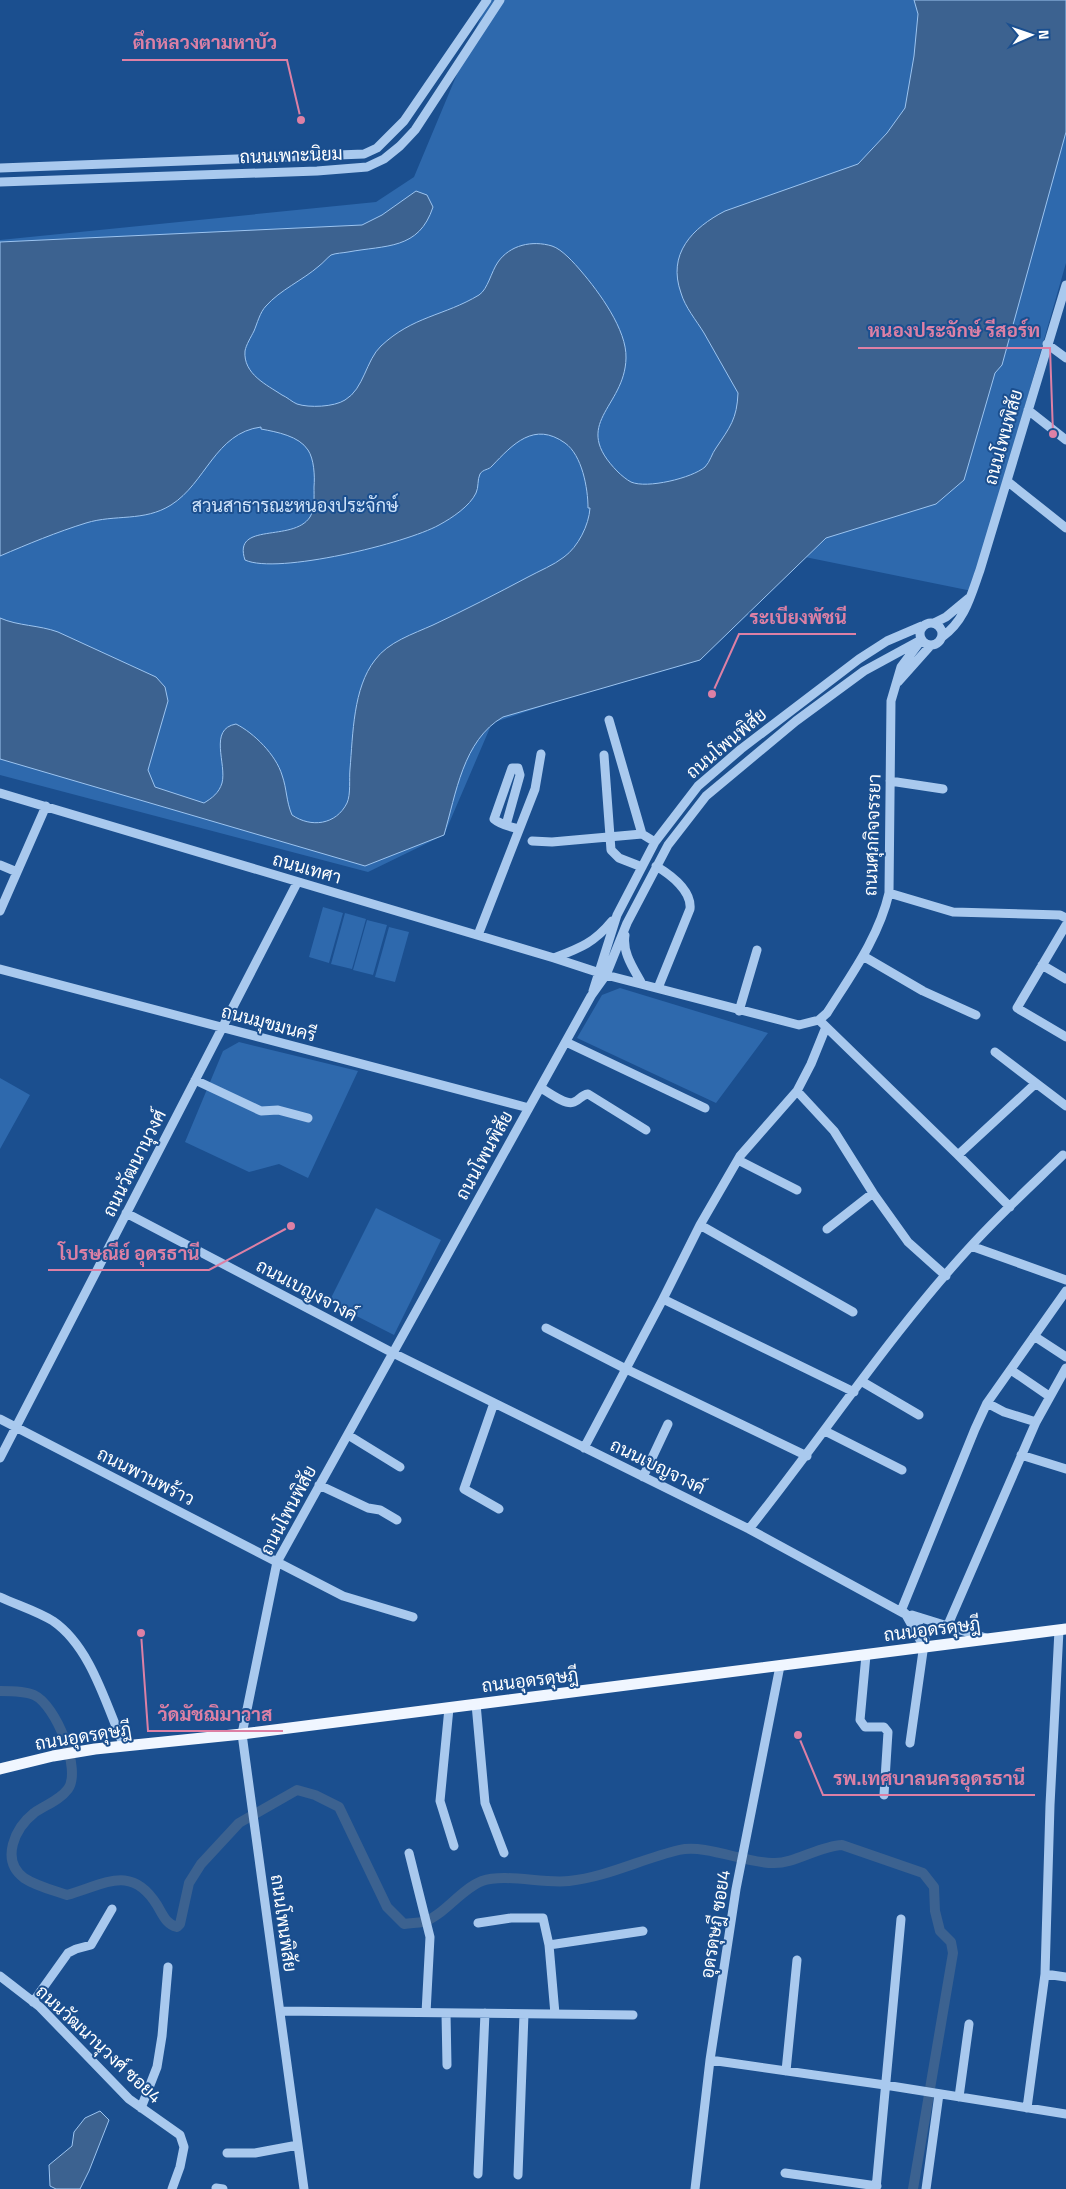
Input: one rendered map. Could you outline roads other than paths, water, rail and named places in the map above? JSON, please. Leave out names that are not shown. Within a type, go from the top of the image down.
[{"type":"main road","name":"ถนนอุดรดุษฎี","points":[[0,1769],[53,1756],[96,1749],[242,1734],[1063,1629]]},
{"type":"street","points":[[474,0],[485,2]]},
{"type":"street","name":"ถนนเพาะนิยม","points":[[0,182],[367,167],[384,159],[415,130],[500,0]]},
{"type":"street","name":"ถนนเพาะนิยม","points":[[0,168],[364,154],[377,148],[404,121],[485,2]]},
{"type":"street","name":"ถนนโพนพิสัย","points":[[942,637],[957,624],[967,607],[980,570],[1066,285]]},
{"type":"street","points":[[1047,344],[1066,358]]},
{"type":"street","points":[[1028,410],[1066,440]]},
{"type":"street","points":[[1007,480],[1066,528]]},
{"type":"street","name":"ถนนโพนพิสัย","points":[[934,623],[946,617],[969,598]]},
{"type":"street","points":[[928,622],[934,623],[941,628],[942,637],[938,643],[931,645],[921,640],[920,631],[922,626],[928,622]]},
{"type":"street","name":"ถนนโพนพิสัย","points":[[601,974],[617,915],[655,842],[698,786],[741,750],[859,659],[887,641],[922,626]]},
{"type":"street","name":"ถนนโพนพิสัย","points":[[304,2189],[242,1734],[277,1562],[566,1042],[668,845],[706,796],[796,721],[864,671],[921,640]]},
{"type":"street","name":"ถนนศุภกิจจรรยา","points":[[584,1448],[700,1225],[738,1160],[758,1134],[797,1091],[811,1064],[827,1013],[863,956],[885,911],[889,893],[890,701],[898,682],[901,667],[921,640]]},
{"type":"street","name":"ถนนศุภกิจจรรยา","points":[[898,682],[931,645]]},
{"type":"street","points":[[895,653],[901,667]]},
{"type":"street","points":[[609,720],[642,834]]},
{"type":"street","points":[[478,935],[535,789],[541,754]]},
{"type":"street","points":[[604,756],[612,850],[615,855],[642,867]]},
{"type":"street","points":[[506,825],[520,775],[518,768],[512,768],[494,814],[494,819],[506,825],[519,829]]},
{"type":"street","points":[[890,781],[943,789]]},
{"type":"street","name":"ถนนเทศา","points":[[0,793],[297,883],[478,935],[601,974]]},
{"type":"street","points":[[0,911],[46,806]]},
{"type":"street","points":[[532,841],[552,842],[642,834],[655,842]]},
{"type":"street","points":[[0,865],[17,872]]},
{"type":"street","points":[[656,866],[688,894],[691,901],[690,910],[658,988]]},
{"type":"street","name":"ถนนวัฒนานุวงศ์","points":[[0,1458],[297,883]]},
{"type":"street","points":[[889,893],[953,912],[1063,917],[1066,906]]},
{"type":"street","points":[[554,958],[582,948],[599,936],[617,915]]},
{"type":"street","points":[[627,923],[624,944],[630,963],[642,984]]},
{"type":"street","points":[[1066,925],[1018,1008],[1066,1037]]},
{"type":"street","points":[[739,1011],[757,950]]},
{"type":"street","points":[[863,956],[923,991],[976,1016]]},
{"type":"street","points":[[1042,965],[1066,979]]},
{"type":"street","name":"ถนนมุขมนครี","points":[[0,969],[529,1108]]},
{"type":"street","points":[[601,974],[799,1025],[823,1023],[1010,1207]]},
{"type":"street","points":[[566,1042],[705,1108]]},
{"type":"street","points":[[995,1052],[1066,1106]]},
{"type":"street","points":[[195,1080],[261,1111],[278,1110],[308,1118]]},
{"type":"street","points":[[958,1155],[1035,1084]]},
{"type":"street","points":[[540,1088],[568,1103],[575,1102],[584,1094],[588,1094],[646,1130]]},
{"type":"street","points":[[797,1091],[834,1131],[873,1193],[908,1242],[946,1276]]},
{"type":"street","points":[[749,1529],[807,1456],[861,1381],[971,1246],[1063,1155]]},
{"type":"street","points":[[738,1160],[797,1190]]},
{"type":"street","points":[[827,1230],[873,1193]]},
{"type":"street","name":"ถนนเบญงจางค์","points":[[126,1213],[393,1353]]},
{"type":"street","points":[[700,1225],[853,1312]]},
{"type":"street","points":[[971,1246],[1066,1280]]},
{"type":"street","points":[[903,1612],[987,1403],[1066,1291]]},
{"type":"street","points":[[663,1299],[854,1392]]},
{"type":"street","points":[[546,1328],[626,1369],[807,1456]]},
{"type":"street","points":[[1034,1336],[1066,1357]]},
{"type":"street","name":"ถนนเบญจางค์","points":[[393,1353],[749,1529],[903,1612],[916,1620],[924,1630],[924,1647]]},
{"type":"street","points":[[946,1627],[1036,1422],[1066,1368]]},
{"type":"street","points":[[1010,1370],[1049,1396]]},
{"type":"street","points":[[861,1381],[919,1415]]},
{"type":"street","points":[[494,1403],[464,1489],[499,1509]]},
{"type":"street","points":[[987,1403],[1004,1412],[1036,1422]]},
{"type":"street","name":"ถนนพานพร้าว","points":[[0,1418],[343,1596],[413,1617]]},
{"type":"street","points":[[643,1477],[668,1424]]},
{"type":"street","points":[[825,1432],[902,1470]]},
{"type":"street","points":[[348,1435],[400,1467]]},
{"type":"street","points":[[1021,1455],[1066,1469]]},
{"type":"street","points":[[320,1485],[368,1508],[380,1510],[397,1520]]},
{"type":"street","points":[[0,1598],[51,1620],[75,1641],[84,1655],[124,1746]]},
{"type":"street","name":"ถนนเบญจางค์","points":[[903,1612],[989,1639]]},
{"type":"street","points":[[1028,2108],[1045,1974],[1050,1805],[1063,1629]]},
{"type":"street","points":[[910,1743],[924,1647]]},
{"type":"street","points":[[866,1655],[860,1720],[865,1727],[884,1727],[888,1732],[884,1795]]},
{"type":"street","name":"อุดรดุษฎี ซอย4","points":[[695,2189],[710,2060],[740,1867],[780,1666]]},
{"type":"street","points":[[476,1704],[484,1803],[504,1853]]},
{"type":"street","points":[[449,1708],[440,1801],[454,1846]]},
{"type":"street","points":[[409,1853],[423,1912],[430,1930],[426,2012]]},
{"type":"street","points":[[32,2002],[68,1953],[91,1945],[112,1909]]},
{"type":"street","points":[[478,1923],[511,1918],[543,1918],[549,1945],[555,2014]]},
{"type":"street","points":[[785,2173],[877,2187],[901,1919]]},
{"type":"street","points":[[549,1945],[643,1931]]},
{"type":"street","points":[[786,2071],[797,1960]]},
{"type":"street","points":[[141,2108],[157,2067],[162,2036],[168,1967]]},
{"type":"street","points":[[1045,1974],[1066,1977]]},
{"type":"street","name":"ถนนวัฒนานุวงศ์ ซอย4","points":[[0,1976],[32,2002],[129,2099],[180,2135],[184,2147],[180,2167],[172,2189]]},
{"type":"street","points":[[280,2011],[632,2015]]},
{"type":"street","points":[[446,2013],[447,2065]]},
{"type":"street","points":[[478,2174],[485,2013]]},
{"type":"street","points":[[518,2175],[524,2014]]},
{"type":"street","points":[[959,2097],[969,2024]]},
{"type":"street","points":[[710,2060],[885,2085],[1066,2114]]},
{"type":"street","points":[[926,2189],[937,2093]]},
{"type":"street","points":[[227,2153],[255,2153],[298,2145]]},
{"type":"waterway","points":[[0,1691],[26,1693],[34,1695],[42,1701],[51,1711],[58,1724],[72,1768],[68,1789],[56,1800],[27,1819],[16,1835],[12,1853],[17,1871],[24,1878],[44,1888],[67,1895],[116,1880],[137,1884],[147,1892],[167,1921],[177,1927],[180,1924],[189,1883],[201,1864],[239,1823],[297,1790],[315,1795],[339,1807],[387,1907],[404,1924],[423,1922],[430,1919],[467,1890],[482,1881],[502,1878],[559,1882],[583,1879],[679,1850],[713,1851],[750,1860],[781,1863],[824,1848],[842,1845],[923,1873],[934,1887],[935,1911],[940,1931],[951,1942],[953,1953],[913,2189]]},
{"type":"place","name":"ตึกหลวงตามหาบัว","points":[[301,120]]},
{"type":"place","name":"หนองประจักษ์ รีสอร์ท","points":[[1053,434]]},
{"type":"place","name":"ระเบียงพัชนี","points":[[712,694]]},
{"type":"place","name":"โปรษณีย์ อุดรธานี","points":[[291,1226]]},
{"type":"place","name":"วัดมัชฌิมาวาส","points":[[141,1633]]},
{"type":"place","name":"รพ.เทศบาลนครอุดรธานี","points":[[798,1735]]},
{"type":"park label","name":"สวนสาธารณะหนองประจักษ์","points":[[295,505]]}]
